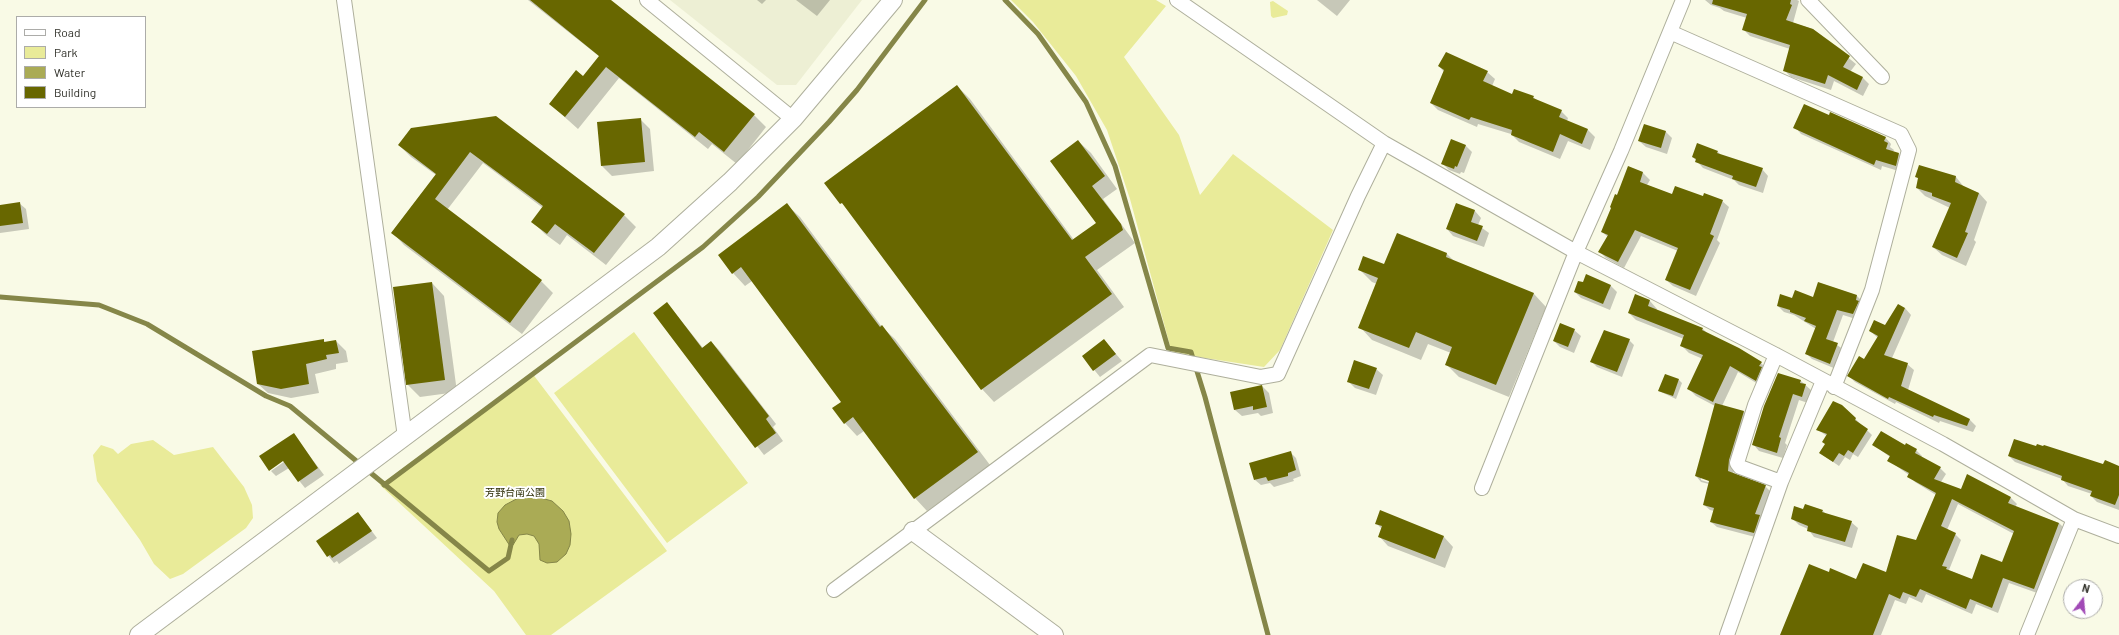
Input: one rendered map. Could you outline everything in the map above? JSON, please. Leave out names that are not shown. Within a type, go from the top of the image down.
[{"type":"street","points":[[344,0],[405,438]]},
{"type":"street","points":[[647,0],[793,119]]},
{"type":"street","points":[[139,635],[405,438],[658,247],[730,182],[793,119],[893,0]]},
{"type":"street","points":[[1177,0],[1384,143],[1576,252],[1776,355],[1943,444],[2074,519],[2119,536]]},
{"type":"street","points":[[1482,488],[1576,252],[1621,151],[1683,0]]},
{"type":"street","points":[[1808,0],[1882,77]]},
{"type":"street","points":[[1670,32],[1901,134],[1909,150],[1872,290],[1781,482],[1727,635]]},
{"type":"street","points":[[834,590],[1150,355],[1261,377],[1278,374],[1358,196],[1384,143]]},
{"type":"street","points":[[1776,355],[1755,406],[1737,463],[1740,467],[1781,482]]},
{"type":"street","points":[[2027,635],[2074,519]]},
{"type":"street","points":[[913,531],[1054,635]]},
{"type":"shaded area","points":[[670,0],[862,0],[796,85],[777,85]]},
{"type":"green space","points":[[1011,0],[1156,0],[1166,6],[1124,57],[1179,135],[1200,195],[1233,154],[1333,230],[1280,350],[1264,367],[1172,353],[1130,199],[1107,130],[1076,76],[1033,22]]},
{"type":"green space","points":[[1273,1],[1288,11],[1287,15],[1273,18],[1271,16],[1270,2]]},
{"type":"green space","points":[[634,332],[748,483],[667,543],[554,393]]},
{"type":"green space","name":"芳野台南公園","points":[[532,373],[667,551],[551,635],[526,635],[494,591],[380,485]]},
{"type":"green space","points":[[153,440],[174,455],[213,447],[244,487],[252,505],[253,518],[246,528],[183,574],[170,579],[154,564],[140,540],[97,481],[93,455],[101,445],[113,449],[118,454],[131,444]]},
{"type":"water","points":[[524,495],[552,501],[563,511],[569,521],[571,534],[570,545],[566,554],[557,562],[547,563],[540,560],[539,544],[534,536],[527,534],[519,535],[513,545],[510,546],[499,529],[497,522],[498,513],[505,505]]},
{"type":"building","points":[[530,0],[611,0],[755,114],[724,152],[699,132],[695,137],[606,67],[565,117],[549,104],[576,70],[583,76],[599,56]]},
{"type":"building","points":[[1713,0],[1791,0],[1790,4],[1792,5],[1786,20],[1813,29],[1850,56],[1843,67],[1863,77],[1857,90],[1828,75],[1825,84],[1783,71],[1790,45],[1742,30],[1747,14],[1712,4]]},
{"type":"building","points":[[1446,52],[1488,71],[1483,81],[1512,94],[1514,89],[1534,96],[1533,98],[1562,110],[1559,117],[1588,129],[1582,144],[1560,134],[1553,152],[1511,135],[1512,130],[1471,117],[1469,120],[1430,103],[1444,70],[1438,66]]},
{"type":"building","points":[[957,85],[1072,240],[1096,223],[1050,161],[1078,140],[1105,176],[1092,186],[1121,224],[1123,230],[1085,257],[1112,294],[981,390],[842,203],[840,204],[824,183]]},
{"type":"building","points":[[1804,104],[1829,115],[1830,112],[1886,137],[1884,141],[1888,143],[1886,149],[1899,153],[1896,166],[1876,160],[1874,165],[1793,128]]},
{"type":"building","points":[[496,116],[625,214],[594,253],[555,224],[547,234],[531,222],[543,206],[470,152],[435,199],[542,280],[510,323],[391,233],[436,174],[398,145],[411,128]]},
{"type":"building","points":[[641,118],[645,162],[601,166],[597,122]]},
{"type":"building","points":[[1644,124],[1666,131],[1661,148],[1638,141]]},
{"type":"building","points":[[1451,139],[1466,145],[1457,167],[1455,166],[1454,169],[1441,164]]},
{"type":"building","points":[[1697,143],[1718,151],[1717,153],[1763,168],[1756,187],[1732,179],[1733,176],[1695,162],[1696,159],[1692,157]]},
{"type":"building","points":[[1919,165],[1956,176],[1955,182],[1979,193],[1965,232],[1968,233],[1957,258],[1932,247],[1951,203],[1932,196],[1932,193],[1916,188],[1918,178],[1915,177]]},
{"type":"building","points":[[1628,166],[1643,172],[1640,182],[1672,194],[1675,186],[1703,196],[1704,193],[1723,200],[1710,234],[1714,236],[1690,290],[1665,280],[1678,248],[1635,230],[1618,262],[1598,252],[1608,235],[1601,232],[1615,194],[1617,195]]},
{"type":"building","points":[[20,202],[23,223],[0,226],[0,205]]},
{"type":"building","points":[[787,203],[880,327],[882,325],[978,452],[914,499],[853,417],[844,424],[832,408],[841,402],[741,267],[732,274],[718,255]]},
{"type":"building","points":[[1456,203],[1475,210],[1471,222],[1483,226],[1477,241],[1446,229]]},
{"type":"building","points":[[1397,233],[1447,253],[1446,257],[1534,293],[1496,385],[1445,365],[1452,347],[1416,332],[1409,348],[1358,328],[1378,278],[1358,270],[1363,256],[1384,264]]},
{"type":"building","points":[[1586,274],[1611,285],[1603,304],[1574,292],[1578,281],[1583,282]]},
{"type":"building","points":[[432,282],[445,380],[406,385],[393,287]]},
{"type":"building","points":[[1818,282],[1857,295],[1856,300],[1859,301],[1853,314],[1837,310],[1826,339],[1838,343],[1830,364],[1805,354],[1816,326],[1804,321],[1806,318],[1790,312],[1790,310],[1777,306],[1780,294],[1792,298],[1795,290],[1813,297]]},
{"type":"building","points":[[1635,294],[1650,300],[1648,306],[1703,328],[1702,330],[1739,348],[1762,362],[1759,366],[1762,367],[1756,381],[1730,366],[1713,402],[1687,389],[1703,355],[1680,346],[1684,335],[1628,313]]},
{"type":"building","points":[[667,302],[702,348],[711,341],[769,416],[766,419],[776,433],[755,448],[653,313]]},
{"type":"building","points":[[1898,304],[1905,308],[1884,355],[1908,363],[1901,386],[1970,419],[1967,426],[1934,415],[1933,417],[1889,397],[1888,399],[1847,376],[1859,356],[1864,359],[1878,336],[1869,331],[1874,320],[1885,325]]},
{"type":"building","points":[[1560,323],[1575,329],[1568,347],[1553,341]]},
{"type":"building","points":[[1604,330],[1630,339],[1617,372],[1590,362]]},
{"type":"building","points":[[324,339],[324,342],[336,340],[339,353],[326,355],[327,359],[306,364],[309,384],[281,389],[257,384],[252,351]]},
{"type":"building","points":[[1104,339],[1116,354],[1093,371],[1082,356]]},
{"type":"building","points":[[1354,360],[1377,368],[1369,389],[1347,382]]},
{"type":"building","points":[[1778,373],[1801,380],[1800,383],[1806,384],[1802,397],[1793,394],[1779,437],[1781,438],[1777,453],[1752,445],[1764,406]]},
{"type":"building","points":[[1665,374],[1679,379],[1673,396],[1658,391]]},
{"type":"building","points":[[1262,385],[1267,407],[1253,410],[1253,406],[1234,410],[1230,392]]},
{"type":"building","points":[[1833,401],[1842,405],[1856,418],[1855,420],[1868,429],[1853,453],[1848,450],[1844,456],[1839,453],[1833,462],[1819,453],[1825,444],[1822,442],[1827,434],[1816,430]]},
{"type":"building","points":[[1715,403],[1744,411],[1729,460],[1728,471],[1766,485],[1755,514],[1760,515],[1754,533],[1710,522],[1714,508],[1703,505],[1709,481],[1695,476]]},
{"type":"building","points":[[1881,431],[1905,445],[1906,443],[1917,449],[1915,453],[1941,467],[1934,479],[1961,489],[1967,474],[2011,497],[2008,503],[2059,523],[2034,589],[2003,578],[1992,608],[1970,599],[1966,609],[1920,589],[1916,597],[1903,592],[1900,599],[1889,594],[1873,635],[1780,635],[1809,564],[1829,572],[1830,568],[1856,579],[1863,563],[1886,572],[1897,535],[1916,540],[1936,493],[1907,477],[1909,473],[1887,461],[1890,456],[1872,445]],"holes":[[[1952,499],[2014,531],[2002,562],[1981,554],[1972,579],[1942,566],[1956,533],[1941,526]]]},
{"type":"building","points":[[294,433],[318,468],[298,482],[283,461],[269,471],[259,456]]},
{"type":"building","points":[[2014,439],[2036,446],[2037,444],[2044,445],[2103,464],[2105,460],[2119,466],[2119,495],[2115,505],[2090,496],[2092,491],[2061,480],[2062,476],[2008,456]]},
{"type":"building","points":[[1291,451],[1296,470],[1288,473],[1288,476],[1268,481],[1266,477],[1254,480],[1249,463]]},
{"type":"building","points":[[1805,504],[1823,510],[1822,512],[1852,521],[1845,542],[1807,531],[1808,526],[1791,519],[1794,506],[1803,509]]},
{"type":"building","points":[[1380,510],[1444,536],[1435,559],[1378,537],[1382,526],[1375,524]]},
{"type":"building","points":[[358,512],[372,531],[332,558],[330,555],[327,557],[316,541]]},
{"type":"waterway","points":[[384,485],[703,247],[758,197],[829,122],[857,90],[925,0]]},
{"type":"waterway","points":[[1005,0],[1038,34],[1086,102],[1115,166],[1168,348],[1191,352],[1205,397],[1268,635]]},
{"type":"waterway","points":[[0,297],[99,305],[147,324],[266,396],[290,406],[489,571],[508,558],[512,540]]}]
